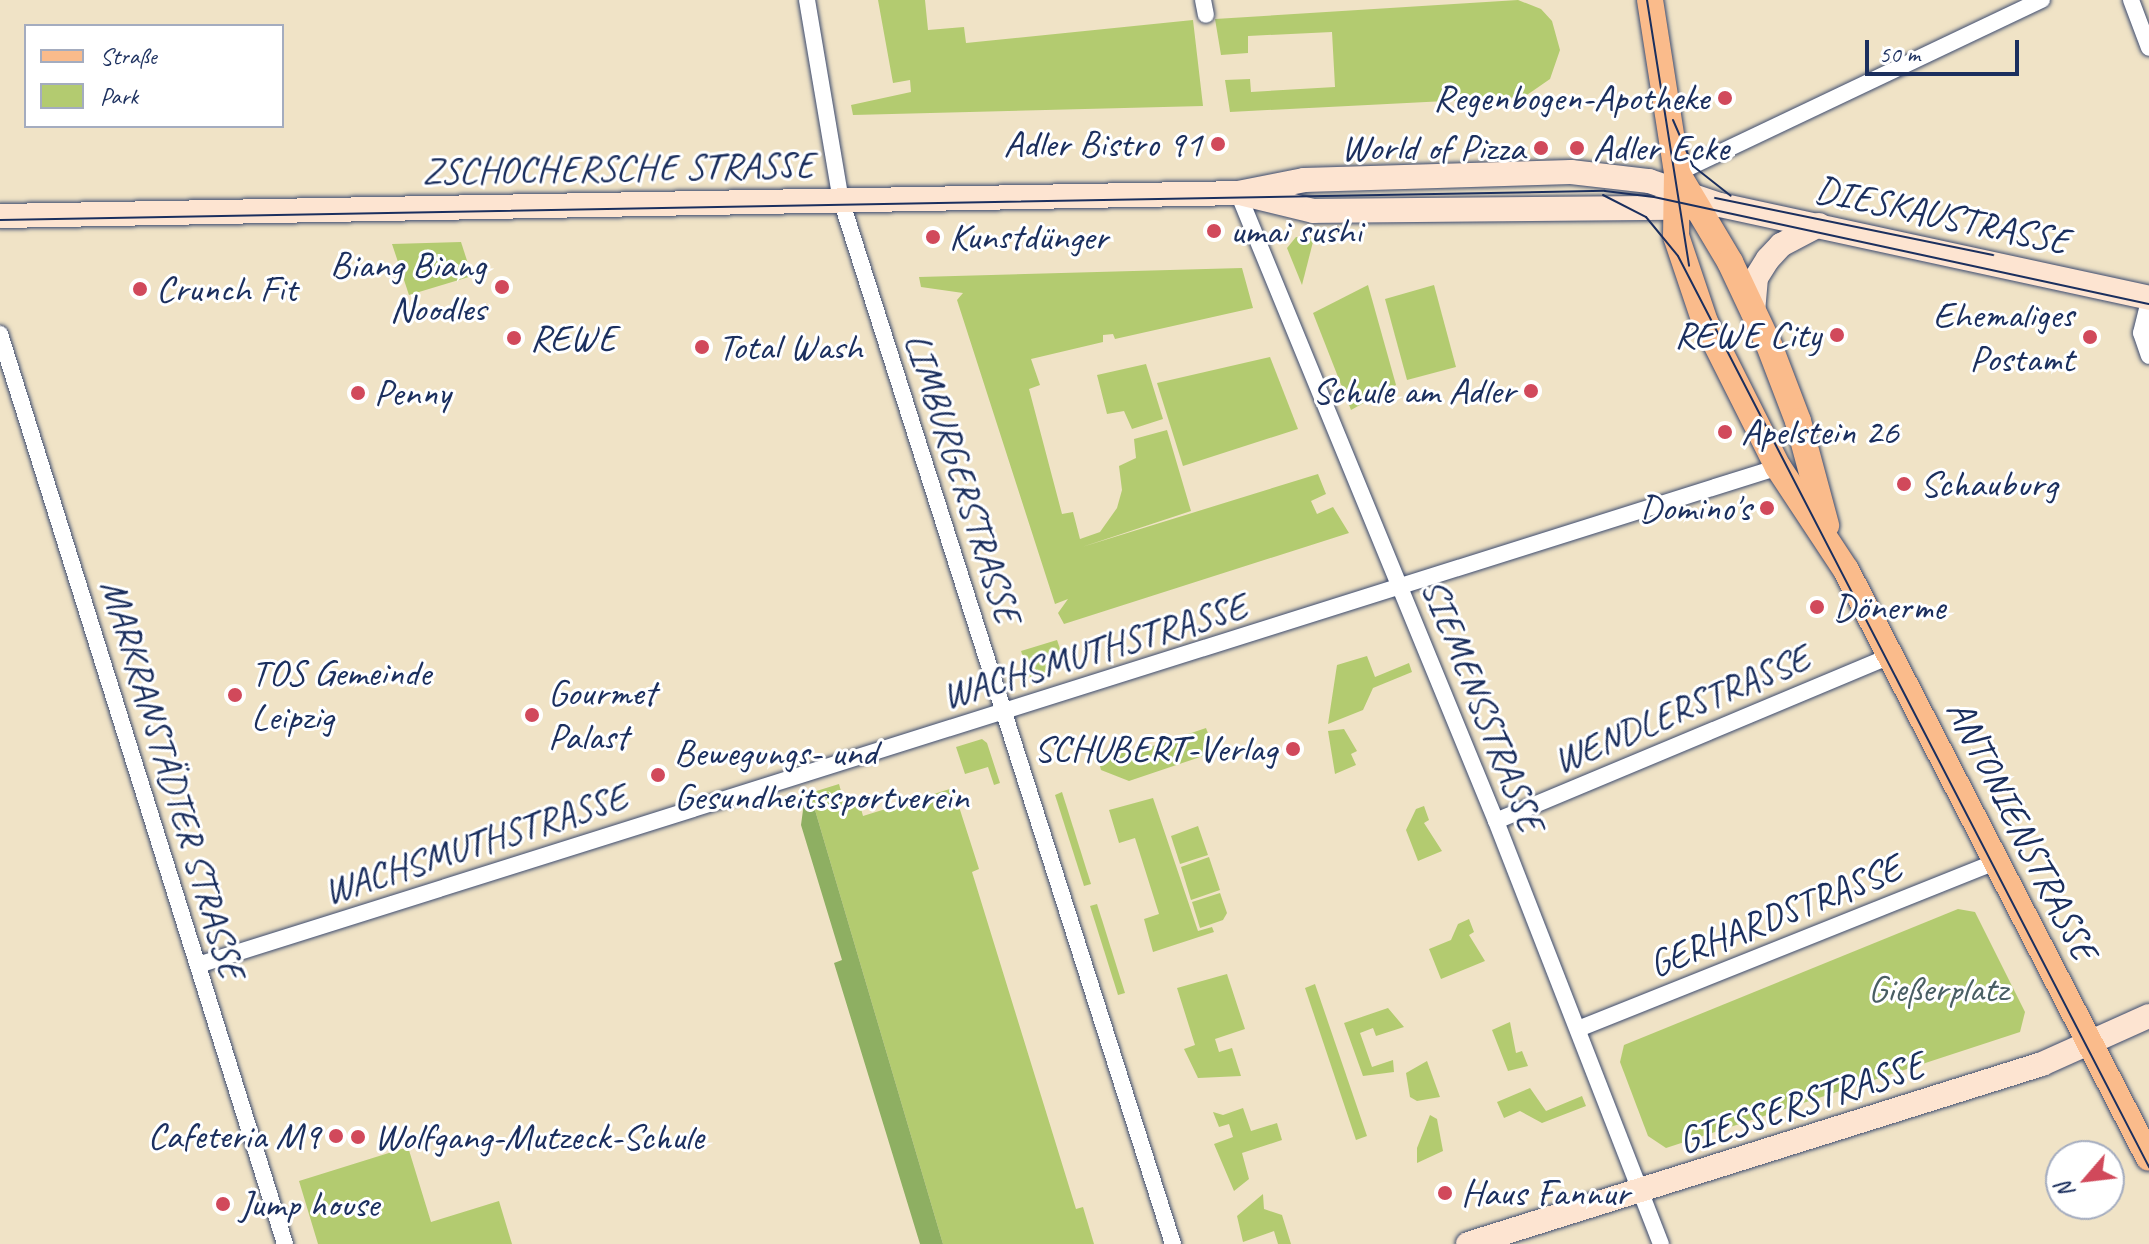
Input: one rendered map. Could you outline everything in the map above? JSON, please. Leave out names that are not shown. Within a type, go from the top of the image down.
[{"type":"main road","name":"ANTONIENSTRASSE","points":[[1650,0],[1684,195],[1681,261],[1700,308],[1778,467],[1828,536],[2149,1158]]},
{"type":"main road","name":"ZSCHOCHERSCHE STRASSE","points":[[0,216],[1238,193],[1304,180],[1571,172],[1684,195]]},
{"type":"main road","name":"ZSCHOCHERSCHE STRASSE","points":[[1238,193],[1314,211],[1572,210],[1684,195]]},
{"type":"main road","name":"ANTONIENSTRASSE","points":[[1684,195],[1753,312],[1798,421],[1828,536]]},
{"type":"main road","name":"DIESKAUSTRASSE","points":[[1684,195],[2149,299]]},
{"type":"main road","points":[[1753,312],[1756,278],[1768,259],[1781,245],[1819,225]]},
{"type":"main road","name":"GIESSERSTRASSE","points":[[1468,1244],[1640,1193],[2090,1044],[2149,1016]]},
{"type":"street","name":"LIMBURGERSTRASSE","points":[[807,0],[841,200],[1173,1244]]},
{"type":"street","points":[[1684,195],[2042,0]]},
{"type":"street","points":[[2131,0],[2149,48]]},
{"type":"street","name":"SIEMENSSTRASSE","points":[[1238,193],[1496,821],[1661,1244]]},
{"type":"street","points":[[2149,299],[2141,333],[2149,356]]},
{"type":"street","name":"MARKRANSTÄDTER STRASSE","points":[[0,334],[285,1244]]},
{"type":"street","name":"WACHSMUTHSTRASSE","points":[[198,965],[1402,589],[1778,467]]},
{"type":"street","name":"WENDLERSTRASSE","points":[[1496,821],[1890,656]]},
{"type":"street","name":"GERHARDSTRASSE","points":[[1578,1029],[1996,862]]},
{"type":"green space","points":[[878,0],[925,0],[928,30],[964,27],[966,43],[1193,20],[1203,106],[853,115],[851,105],[911,92],[910,80],[893,83]]},
{"type":"green space","points":[[1518,0],[1541,9],[1552,21],[1560,50],[1550,79],[1524,97],[1230,112],[1225,80],[1250,79],[1251,92],[1335,87],[1332,32],[1248,36],[1248,53],[1221,55],[1215,19]]},
{"type":"green space","points":[[1296,237],[1314,238],[1302,285],[1287,248]]},
{"type":"green space","points":[[461,242],[472,276],[409,295],[392,244]]},
{"type":"green space","points":[[1242,268],[1253,308],[1115,339],[1113,334],[1103,335],[1103,342],[1031,359],[1040,385],[1029,389],[1062,514],[1073,512],[1080,539],[1100,532],[1117,508],[1122,490],[1119,466],[1136,458],[1134,439],[1167,430],[1191,511],[1082,547],[1318,474],[1326,494],[1311,501],[1317,514],[1333,507],[1349,533],[1064,624],[1058,613],[1068,599],[1055,604],[957,300],[963,293],[921,287],[919,277]]},
{"type":"green space","points":[[1368,285],[1396,385],[1351,410],[1313,313]]},
{"type":"green space","points":[[1434,285],[1456,367],[1407,380],[1385,299]]},
{"type":"green space","points":[[1270,357],[1298,429],[1183,466],[1157,383]]},
{"type":"green space","points":[[1146,364],[1163,419],[1132,429],[1124,411],[1107,414],[1097,375]]},
{"type":"green space","points":[[1057,640],[1066,666],[1030,677],[1021,651]]},
{"type":"green space","points":[[1367,656],[1375,677],[1409,663],[1412,672],[1373,688],[1363,710],[1328,724],[1337,665]]},
{"type":"green space","points":[[1206,728],[1215,752],[1129,781],[1101,770],[1098,759],[1127,749],[1129,754]]},
{"type":"green space","points":[[1344,729],[1357,751],[1351,754],[1356,765],[1335,774],[1328,731]]},
{"type":"green space","points":[[982,739],[987,743],[1000,783],[994,785],[988,767],[965,774],[956,747]]},
{"type":"green space","points":[[839,784],[846,809],[860,805],[863,816],[953,788],[979,869],[972,872],[1076,1209],[1083,1207],[1094,1244],[943,1244],[810,793]]},
{"type":"green space","points":[[1062,792],[1091,884],[1084,886],[1055,795]]},
{"type":"green space","points":[[810,793],[943,1244],[920,1244],[834,963],[842,960],[801,825],[805,795]]},
{"type":"green space","points":[[1153,798],[1198,931],[1212,927],[1214,932],[1153,952],[1144,919],[1159,914],[1135,838],[1119,843],[1109,810]]},
{"type":"green space","points":[[1424,806],[1429,820],[1424,823],[1442,851],[1418,861],[1406,830],[1416,809]]},
{"type":"green space","points":[[1198,826],[1208,855],[1180,864],[1171,836]]},
{"type":"green space","points":[[1209,857],[1220,890],[1191,900],[1181,867]]},
{"type":"green space","points":[[1220,893],[1227,913],[1223,920],[1200,928],[1192,902]]},
{"type":"green space","points":[[1097,904],[1125,993],[1118,995],[1090,906]]},
{"type":"green space","name":"Gießerplatz","points":[[1958,909],[1975,912],[2025,1012],[2020,1032],[1666,1148],[1648,1136],[1620,1062],[1624,1045]]},
{"type":"green space","points":[[1469,919],[1474,932],[1469,935],[1485,961],[1441,979],[1429,949],[1451,940],[1458,924]]},
{"type":"green space","points":[[1227,974],[1245,1029],[1215,1039],[1219,1052],[1232,1048],[1241,1076],[1198,1078],[1184,1049],[1195,1045],[1177,988]]},
{"type":"green space","points":[[1315,984],[1367,1136],[1356,1140],[1305,988]]},
{"type":"green space","points":[[1388,1008],[1404,1027],[1376,1036],[1373,1028],[1360,1033],[1372,1067],[1393,1060],[1394,1072],[1363,1076],[1344,1023]]},
{"type":"green space","points":[[1510,1022],[1516,1053],[1522,1051],[1528,1066],[1508,1071],[1492,1030]]},
{"type":"green space","points":[[1427,1061],[1440,1097],[1417,1101],[1410,1097],[1406,1073]]},
{"type":"green space","points":[[1530,1088],[1546,1111],[1582,1096],[1586,1106],[1542,1123],[1520,1111],[1504,1118],[1497,1102]]},
{"type":"green space","points":[[1243,1108],[1251,1131],[1277,1123],[1282,1140],[1242,1153],[1249,1179],[1234,1191],[1214,1144],[1233,1137],[1229,1124],[1219,1127],[1213,1112],[1223,1115]]},
{"type":"green space","points":[[1430,1115],[1437,1119],[1443,1151],[1417,1163],[1417,1148]]},
{"type":"green space","points":[[408,1147],[431,1222],[499,1201],[512,1244],[318,1244],[299,1181]]},
{"type":"green space","points":[[1263,1194],[1264,1209],[1282,1215],[1291,1244],[1278,1244],[1274,1231],[1243,1242],[1237,1216]]},
{"type":"tram line","points":[[1647,0],[1689,266]]},
{"type":"tram line","points":[[1673,120],[1693,166],[1731,196]]},
{"type":"tram line","points":[[0,220],[1605,191],[1654,197],[2149,304]]},
{"type":"tram line","points":[[1603,195],[1646,217],[1678,256],[2149,1167]]},
{"type":"tram line","points":[[1715,198],[1993,255]]},
{"type":"place","name":"Regenbogen-Apotheke","points":[[1725,98]]},
{"type":"place","name":"Adler Bistro 91","points":[[1218,144]]},
{"type":"place","name":"World of Pizza","points":[[1541,148]]},
{"type":"place","name":"Adler Ecke","points":[[1577,148]]},
{"type":"place","name":"umai sushi","points":[[1214,231]]},
{"type":"place","name":"Kunstdünger","points":[[933,237]]},
{"type":"place","name":"Biang Biang Noodles","points":[[502,287]]},
{"type":"place","name":"Crunch Fit","points":[[140,289]]},
{"type":"place","name":"REWE City","points":[[1837,335]]},
{"type":"place","name":"Ehemaliges Postamt","points":[[2090,337]]},
{"type":"place","name":"REWE","points":[[514,338]]},
{"type":"place","name":"Total Wash","points":[[702,347]]},
{"type":"place","name":"Schule am Adler","points":[[1531,391]]},
{"type":"place","name":"Penny","points":[[358,393]]},
{"type":"place","name":"Apelstein 26","points":[[1725,432]]},
{"type":"place","name":"Schauburg","points":[[1904,484]]},
{"type":"place","name":"Domino's","points":[[1767,508]]},
{"type":"place","name":"Dönerme","points":[[1817,607]]},
{"type":"place","name":"TOS Gemeinde Leipzig","points":[[235,695]]},
{"type":"place","name":"Gourmet Palast","points":[[532,715]]},
{"type":"place","name":"SCHUBERT-Verlag","points":[[1293,749]]},
{"type":"place","name":"Bewegungs- und Gesundheitssportverein","points":[[658,775]]},
{"type":"place","name":"Cafeteria M9","points":[[336,1136]]},
{"type":"place","name":"Wolfgang-Mutzeck-Schule","points":[[358,1137]]},
{"type":"place","name":"Haus Fannur","points":[[1445,1193]]},
{"type":"place","name":"Jump house","points":[[223,1204]]}]
